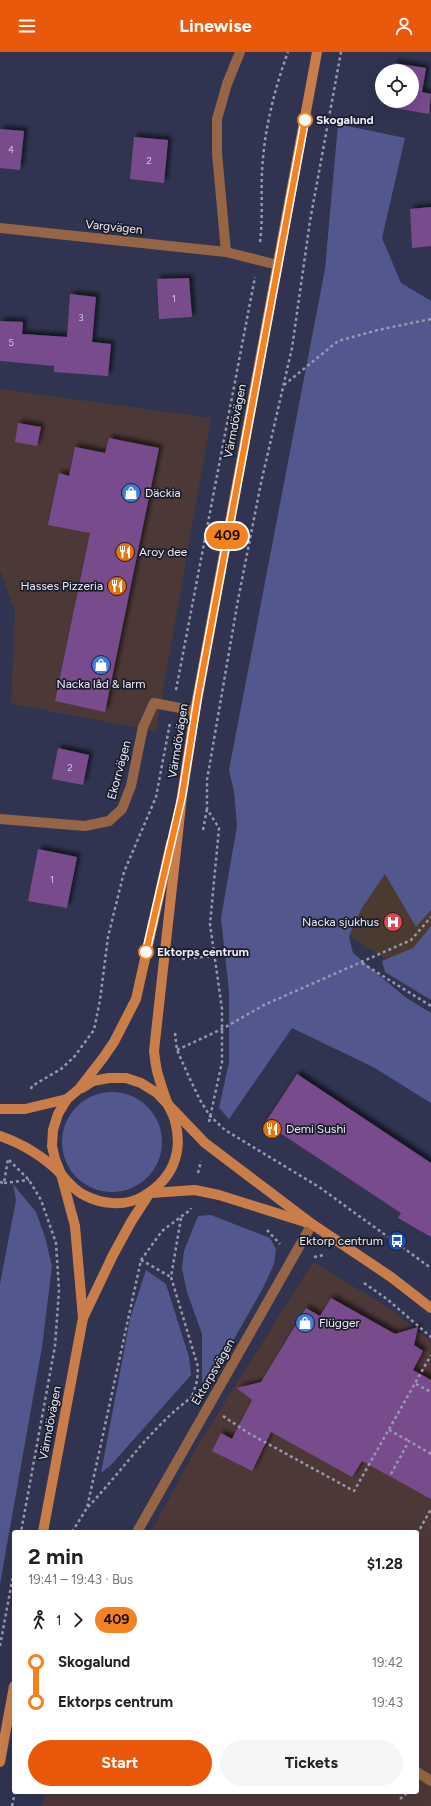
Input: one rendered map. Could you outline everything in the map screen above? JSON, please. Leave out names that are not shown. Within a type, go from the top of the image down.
[{"type":"main road","name":"Värmdövägen","points":[[43,1530],[83,1318],[113,1255],[134,1217],[151,1193],[163,1182],[173,1165],[178,1151],[178,1134],[175,1119],[168,1106],[158,1077],[154,1051],[182,796],[195,711],[317,52]]},
{"type":"main road","name":"Värmdövägen","points":[[79,1089],[114,1042],[136,999],[182,796]]},
{"type":"main road","name":"Värmdövägen","points":[[83,1318],[74,1226],[61,1174],[53,1152],[53,1130],[58,1114],[67,1099],[79,1089],[93,1081],[110,1078],[126,1078],[142,1083],[157,1093],[168,1106]]},
{"type":"main road","points":[[0,1109],[25,1109],[67,1099]]},
{"type":"main road","points":[[168,1106],[205,1143],[312,1224],[391,1277],[431,1308]]},
{"type":"main road","points":[[0,1136],[29,1148],[61,1174]]},
{"type":"main road","name":"Värmdövägen","points":[[61,1174],[71,1186],[83,1195],[105,1203],[123,1204],[137,1200],[151,1193]]},
{"type":"main road","points":[[151,1193],[195,1190],[219,1194],[312,1224]]},
{"type":"main road","points":[[0,1762],[12,1697]]},
{"type":"street","points":[[226,252],[217,153],[217,119],[227,84],[240,52]]},
{"type":"street","name":"Vargvägen","points":[[0,228],[226,252],[278,265]]},
{"type":"street","name":"Ekorrvägen","points":[[0,819],[85,826],[109,821],[122,809],[131,786],[143,727],[154,703],[195,711]]},
{"type":"street","name":"Ektorpsvägen","points":[[139,1530],[312,1224]]},
{"type":"street","points":[[419,1773],[431,1781]]},
{"type":"path","points":[[48,1078],[74,1057],[94,1030],[100,1000],[108,937],[124,872],[156,797],[258,260],[263,223],[262,171],[267,123],[288,52]]},
{"type":"path","points":[[203,830],[207,809],[207,780],[238,600],[261,483],[292,348],[312,213],[341,52]]},
{"type":"path","points":[[284,385],[338,342],[378,330],[431,319]]},
{"type":"path","points":[[87,1508],[141,1260],[162,1231],[190,1210],[222,1062],[222,1009],[210,924],[219,828],[207,809]]},
{"type":"path","points":[[177,1050],[264,1005],[411,940],[431,917]]},
{"type":"path","points":[[180,965],[182,958],[215,956]]},
{"type":"path","points":[[361,963],[431,1006]]},
{"type":"path","points":[[174,1028],[177,1050],[200,1100],[210,1116],[225,1130],[319,1187],[431,1268]]},
{"type":"path","points":[[4,1183],[8,1159]]},
{"type":"path","points":[[0,1182],[4,1183],[29,1180]]},
{"type":"path","points":[[268,1230],[283,1247],[310,1260],[317,1256],[326,1254]]},
{"type":"path","points":[[21,1530],[55,1346],[59,1290],[56,1243]]},
{"type":"path","points":[[141,1260],[171,1277]]},
{"type":"path","points":[[362,1281],[387,1299],[431,1337]]},
{"type":"path","points":[[370,1465],[431,1355]]},
{"type":"path","points":[[416,1384],[431,1392]]},
{"type":"path","points":[[73,1530],[87,1508],[158,1427],[174,1411],[192,1397]]},
{"type":"path","points":[[389,1430],[431,1454]]},
{"type":"path","points":[[391,1474],[409,1441]]},
{"type":"path","points":[[419,1530],[431,1509]]},
{"type":"path","points":[[0,1646],[12,1581]]},
{"type":"path","points":[[12,1806],[15,1794]]},
{"type":"path","points":[[400,1799],[406,1794]]},
{"type":"shaded area","points":[[338,124],[405,138],[382,238],[401,283],[431,301],[431,910],[416,927],[385,874],[362,908],[349,936],[353,953],[405,997],[431,1013],[431,1103],[373,1067],[292,1028],[229,1119],[219,1108],[229,1062],[229,991],[221,918],[237,826],[234,792],[229,770],[325,269]]},
{"type":"shaded area","points":[[0,389],[211,418],[156,731],[11,704],[15,611],[0,570]]},
{"type":"shaded area","name":"Nacka sjukhus","points":[[431,841],[431,1000],[385,972],[385,958],[349,936],[362,908],[385,873]]},
{"type":"shaded area","points":[[431,926],[431,1000],[385,972],[382,961],[413,948]]},
{"type":"shaded area","points":[[112,1092],[131,1095],[148,1106],[159,1123],[162,1142],[159,1161],[148,1178],[131,1189],[112,1192],[93,1189],[76,1178],[65,1161],[62,1142],[65,1123],[76,1106],[93,1095]]},
{"type":"shaded area","points":[[13,1184],[36,1212],[45,1237],[52,1266],[42,1347],[0,1584],[0,1284],[16,1200]]},
{"type":"shaded area","points":[[211,1215],[270,1238],[276,1249],[274,1264],[263,1288],[220,1364],[206,1384],[202,1382],[202,1334],[187,1292],[182,1269],[184,1251],[198,1216]]},
{"type":"shaded area","points":[[313,1262],[389,1308],[431,1341],[431,1806],[42,1806],[45,1794],[419,1794],[419,1530],[152,1530],[198,1445]]},
{"type":"shaded area","points":[[146,1270],[166,1284],[189,1357],[191,1375],[111,1465],[101,1473],[130,1319]]},
{"type":"building","points":[[419,67],[426,68],[422,92],[431,94],[429,114],[394,108],[419,108]]},
{"type":"building","points":[[0,129],[24,131],[20,170],[0,168]]},
{"type":"building","points":[[134,137],[168,140],[164,183],[130,179]]},
{"type":"building","points":[[431,207],[431,246],[412,248],[410,209]]},
{"type":"building","points":[[189,278],[192,317],[159,319],[157,279]]},
{"type":"building","points":[[70,294],[96,297],[92,342],[111,344],[108,376],[54,372],[54,366],[0,361],[0,321],[23,322],[22,334],[67,337]]},
{"type":"building","points":[[18,423],[41,427],[37,446],[15,442]]},
{"type":"building","points":[[109,438],[159,448],[105,712],[55,701],[90,533],[48,525],[59,473],[69,476],[75,447],[105,453]]},
{"type":"building","points":[[58,748],[89,755],[83,785],[52,779]]},
{"type":"building","points":[[38,849],[77,857],[67,908],[28,901]]},
{"type":"building","points":[[297,1074],[431,1163],[431,1237],[398,1218],[401,1213],[265,1123]]},
{"type":"building","points":[[331,1298],[395,1334],[418,1327],[414,1345],[423,1351],[413,1370],[431,1380],[431,1499],[362,1461],[352,1477],[271,1432],[252,1471],[212,1451],[221,1433],[232,1439],[252,1400],[237,1388],[261,1382],[306,1308],[320,1316]]},
{"type":"bus line","name":"409","points":[[146,952],[182,796],[198,696],[305,120]]},
{"type":"place","name":"Skogalund","points":[[305,120]]},
{"type":"place","name":"Däckia","points":[[131,493]]},
{"type":"place","name":"Aroy dee","points":[[125,552]]},
{"type":"place","name":"Hasses Pizzeria","points":[[117,586]]},
{"type":"place","name":"Nacka låd & larm","points":[[101,665]]},
{"type":"place","name":"Nacka sjukhus","points":[[393,922]]},
{"type":"place","name":"Ektorps centrum","points":[[146,952]]},
{"type":"place","name":"Demi Sushi","points":[[272,1129]]},
{"type":"place","name":"Ektorp centrum","points":[[397,1241]]},
{"type":"place","name":"Flügger","points":[[305,1323]]}]
